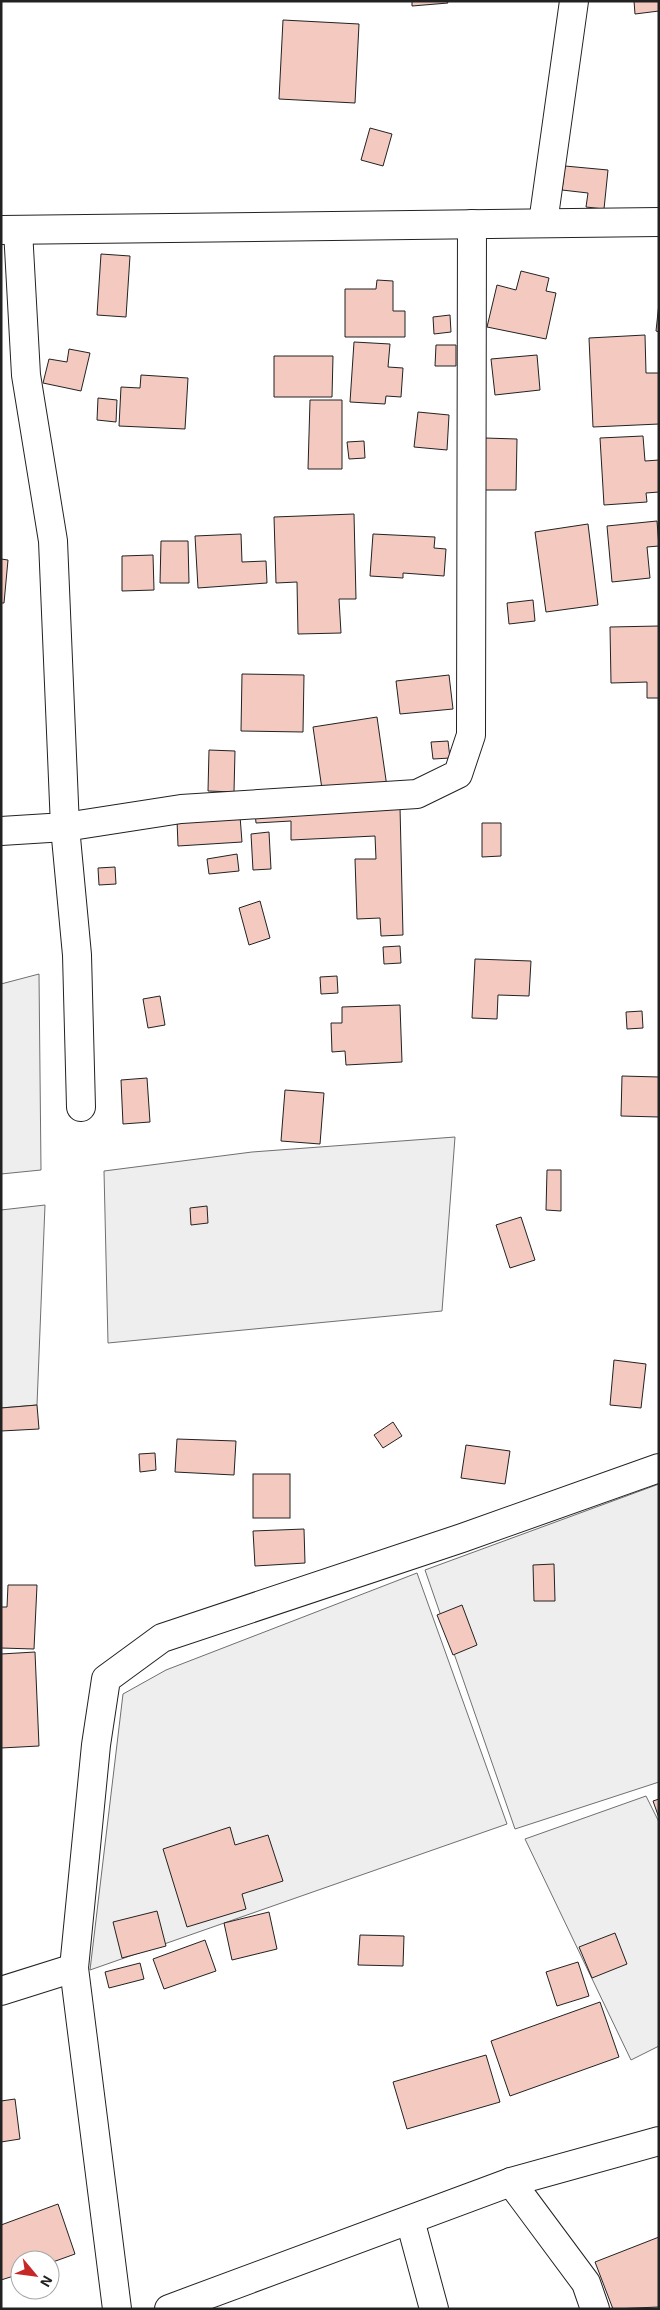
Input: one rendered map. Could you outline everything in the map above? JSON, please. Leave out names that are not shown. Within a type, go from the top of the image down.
[{"type":"main road","points":[[543,223],[574,1]]},
{"type":"main road","points":[[81,1107],[77,955],[65,826],[53,541],[26,375],[10,230],[659,222]]},
{"type":"main road","points":[[1,832],[65,826],[181,809],[417,794],[458,774],[471,735],[472,224]]},
{"type":"main road","points":[[117,2309],[74,1968],[96,1745],[106,1680],[162,1638],[462,1538],[659,1468]]},
{"type":"main road","points":[[1,1991],[74,1968]]},
{"type":"main road","points":[[169,2309],[511,2182],[659,2141]]},
{"type":"main road","points":[[511,2182],[586,2283],[596,2309]]},
{"type":"main road","points":[[410,2220],[434,2309]]},
{"type":"shaded area","points":[[39,974],[41,1170],[1,1174],[1,984]]},
{"type":"shaded area","points":[[455,1137],[442,1311],[108,1343],[104,1171],[252,1152]]},
{"type":"shaded area","points":[[45,1205],[37,1405],[1,1408],[1,1210]]},
{"type":"shaded area","points":[[659,1484],[659,1782],[515,1829],[425,1570]]},
{"type":"shaded area","points":[[417,1573],[507,1824],[90,1970],[123,1694],[166,1670]]},
{"type":"shaded area","points":[[646,1796],[659,1822],[659,2046],[631,2060],[525,1839]]},
{"type":"building","points":[[412,1],[447,1],[448,3],[412,6]]},
{"type":"building","points":[[634,1],[659,1],[659,11],[635,14]]},
{"type":"building","points":[[283,20],[359,24],[355,103],[279,99]]},
{"type":"building","points":[[370,128],[392,134],[383,166],[361,160]]},
{"type":"building","points":[[565,166],[608,170],[604,209],[586,207],[588,193],[562,190]]},
{"type":"building","points":[[101,254],[130,256],[126,317],[97,315]]},
{"type":"building","points":[[521,271],[549,278],[546,291],[556,293],[546,339],[487,327],[497,285],[516,290]]},
{"type":"building","points":[[377,280],[393,281],[393,311],[405,311],[405,337],[345,337],[345,289],[376,289]]},
{"type":"building","points":[[659,303],[659,332],[656,331]]},
{"type":"building","points":[[450,315],[451,332],[434,334],[433,317]]},
{"type":"building","points":[[645,335],[646,373],[659,373],[659,424],[593,427],[589,338]]},
{"type":"building","points":[[354,342],[390,344],[388,367],[403,368],[401,397],[386,396],[385,404],[350,402]]},
{"type":"building","points":[[436,345],[456,345],[456,366],[435,366]]},
{"type":"building","points":[[69,349],[90,353],[81,391],[43,383],[49,359],[67,362]]},
{"type":"building","points":[[537,355],[540,390],[495,395],[491,359]]},
{"type":"building","points":[[274,356],[333,356],[332,397],[274,397]]},
{"type":"building","points":[[141,375],[188,378],[185,429],[119,426],[121,387],[140,388]]},
{"type":"building","points":[[98,398],[117,400],[116,422],[97,420]]},
{"type":"building","points":[[310,400],[342,400],[342,469],[308,469]]},
{"type":"building","points":[[418,412],[449,415],[447,450],[414,447]]},
{"type":"building","points":[[643,436],[645,461],[659,460],[659,492],[646,493],[647,502],[604,505],[600,438]]},
{"type":"building","points":[[485,438],[517,439],[516,490],[484,490]]},
{"type":"building","points":[[364,441],[365,458],[349,459],[347,442]]},
{"type":"building","points":[[354,514],[356,599],[339,599],[341,633],[298,634],[297,582],[276,583],[274,517]]},
{"type":"building","points":[[657,521],[659,546],[647,547],[650,578],[612,582],[607,526]]},
{"type":"building","points":[[588,524],[598,605],[546,612],[535,532]]},
{"type":"building","points":[[241,534],[242,562],[266,561],[267,583],[198,588],[195,536]]},
{"type":"building","points":[[373,534],[435,537],[434,548],[446,549],[444,576],[403,573],[403,578],[370,576]]},
{"type":"building","points":[[161,541],[188,541],[189,583],[160,583]]},
{"type":"building","points":[[153,555],[154,590],[122,591],[122,556]]},
{"type":"building","points":[[1,559],[8,560],[4,603],[1,603]]},
{"type":"building","points":[[533,600],[535,621],[509,624],[507,603]]},
{"type":"building","points":[[659,626],[659,698],[647,698],[647,682],[611,683],[610,627]]},
{"type":"building","points":[[242,674],[304,675],[303,732],[241,731]]},
{"type":"building","points":[[449,675],[453,709],[400,714],[396,681]]},
{"type":"building","points":[[377,717],[387,787],[323,796],[313,727]]},
{"type":"building","points":[[448,741],[450,758],[433,759],[431,742]]},
{"type":"building","points":[[209,750],[235,751],[234,792],[208,791]]},
{"type":"building","points":[[400,807],[403,935],[381,936],[380,918],[357,919],[355,859],[376,859],[375,836],[291,840],[291,821],[256,823],[255,812]]},
{"type":"building","points":[[240,816],[242,842],[178,846],[177,820]]},
{"type":"building","points":[[482,823],[501,823],[501,856],[482,857]]},
{"type":"building","points":[[269,832],[271,869],[253,870],[251,834]]},
{"type":"building","points":[[237,854],[239,871],[209,874],[207,859]]},
{"type":"building","points":[[115,867],[116,884],[99,885],[98,868]]},
{"type":"building","points":[[260,901],[270,938],[249,945],[239,908]]},
{"type":"building","points":[[400,946],[401,963],[384,964],[383,947]]},
{"type":"building","points":[[475,959],[531,961],[529,996],[498,995],[497,1019],[472,1018]]},
{"type":"building","points":[[337,976],[338,993],[321,994],[320,977]]},
{"type":"building","points":[[160,996],[165,1025],[148,1028],[143,999]]},
{"type":"building","points":[[400,1005],[402,1062],[346,1065],[345,1051],[332,1052],[331,1023],[342,1023],[342,1007]]},
{"type":"building","points":[[642,1011],[643,1028],[627,1029],[626,1012]]},
{"type":"building","points":[[622,1076],[659,1077],[659,1117],[621,1116]]},
{"type":"building","points":[[147,1078],[150,1122],[123,1124],[121,1080]]},
{"type":"building","points":[[285,1090],[324,1093],[320,1144],[281,1141]]},
{"type":"building","points":[[547,1170],[561,1170],[561,1211],[546,1210]]},
{"type":"building","points":[[207,1206],[208,1223],[191,1225],[190,1208]]},
{"type":"building","points":[[521,1217],[535,1260],[510,1268],[496,1225]]},
{"type":"building","points":[[614,1360],[646,1364],[641,1408],[610,1405]]},
{"type":"building","points":[[37,1405],[39,1429],[1,1431],[1,1408]]},
{"type":"building","points":[[393,1422],[402,1436],[383,1448],[374,1435]]},
{"type":"building","points":[[177,1439],[236,1441],[234,1475],[175,1472]]},
{"type":"building","points":[[466,1445],[510,1451],[505,1484],[461,1478]]},
{"type":"building","points":[[155,1453],[156,1470],[140,1472],[139,1454]]},
{"type":"building","points":[[253,1474],[290,1474],[290,1518],[253,1518]]},
{"type":"building","points":[[304,1529],[305,1563],[255,1566],[253,1531]]},
{"type":"building","points":[[554,1564],[555,1601],[534,1601],[533,1565]]},
{"type":"building","points":[[8,1585],[37,1585],[34,1649],[1,1648],[1,1607],[7,1607]]},
{"type":"building","points":[[462,1605],[477,1645],[453,1655],[437,1615]]},
{"type":"building","points":[[35,1652],[39,1746],[1,1748],[1,1654]]},
{"type":"building","points":[[659,1799],[659,1818],[653,1801]]},
{"type":"building","points":[[230,1827],[235,1845],[268,1835],[283,1881],[242,1894],[246,1909],[187,1927],[163,1849]]},
{"type":"building","points":[[157,1911],[166,1946],[122,1958],[113,1922]]},
{"type":"building","points":[[269,1912],[277,1949],[232,1960],[224,1923]]},
{"type":"building","points":[[615,1933],[627,1964],[592,1978],[579,1947]]},
{"type":"building","points":[[360,1935],[404,1936],[403,1966],[358,1965]]},
{"type":"building","points":[[205,1940],[216,1971],[164,1989],[153,1959]]},
{"type":"building","points":[[578,1962],[589,1996],[557,2006],[546,1972]]},
{"type":"building","points":[[140,1963],[144,1979],[109,1988],[105,1972]]},
{"type":"building","points":[[600,2002],[619,2057],[510,2096],[491,2041]]},
{"type":"building","points":[[486,2055],[500,2102],[407,2129],[393,2082]]},
{"type":"building","points":[[15,2099],[20,2139],[1,2142],[1,2101]]},
{"type":"building","points":[[58,2204],[75,2254],[60,2259],[60,2250],[10,2250],[10,2277],[1,2280],[1,2225]]},
{"type":"building","points":[[659,2237],[659,2307],[613,2309],[595,2262]]}]
